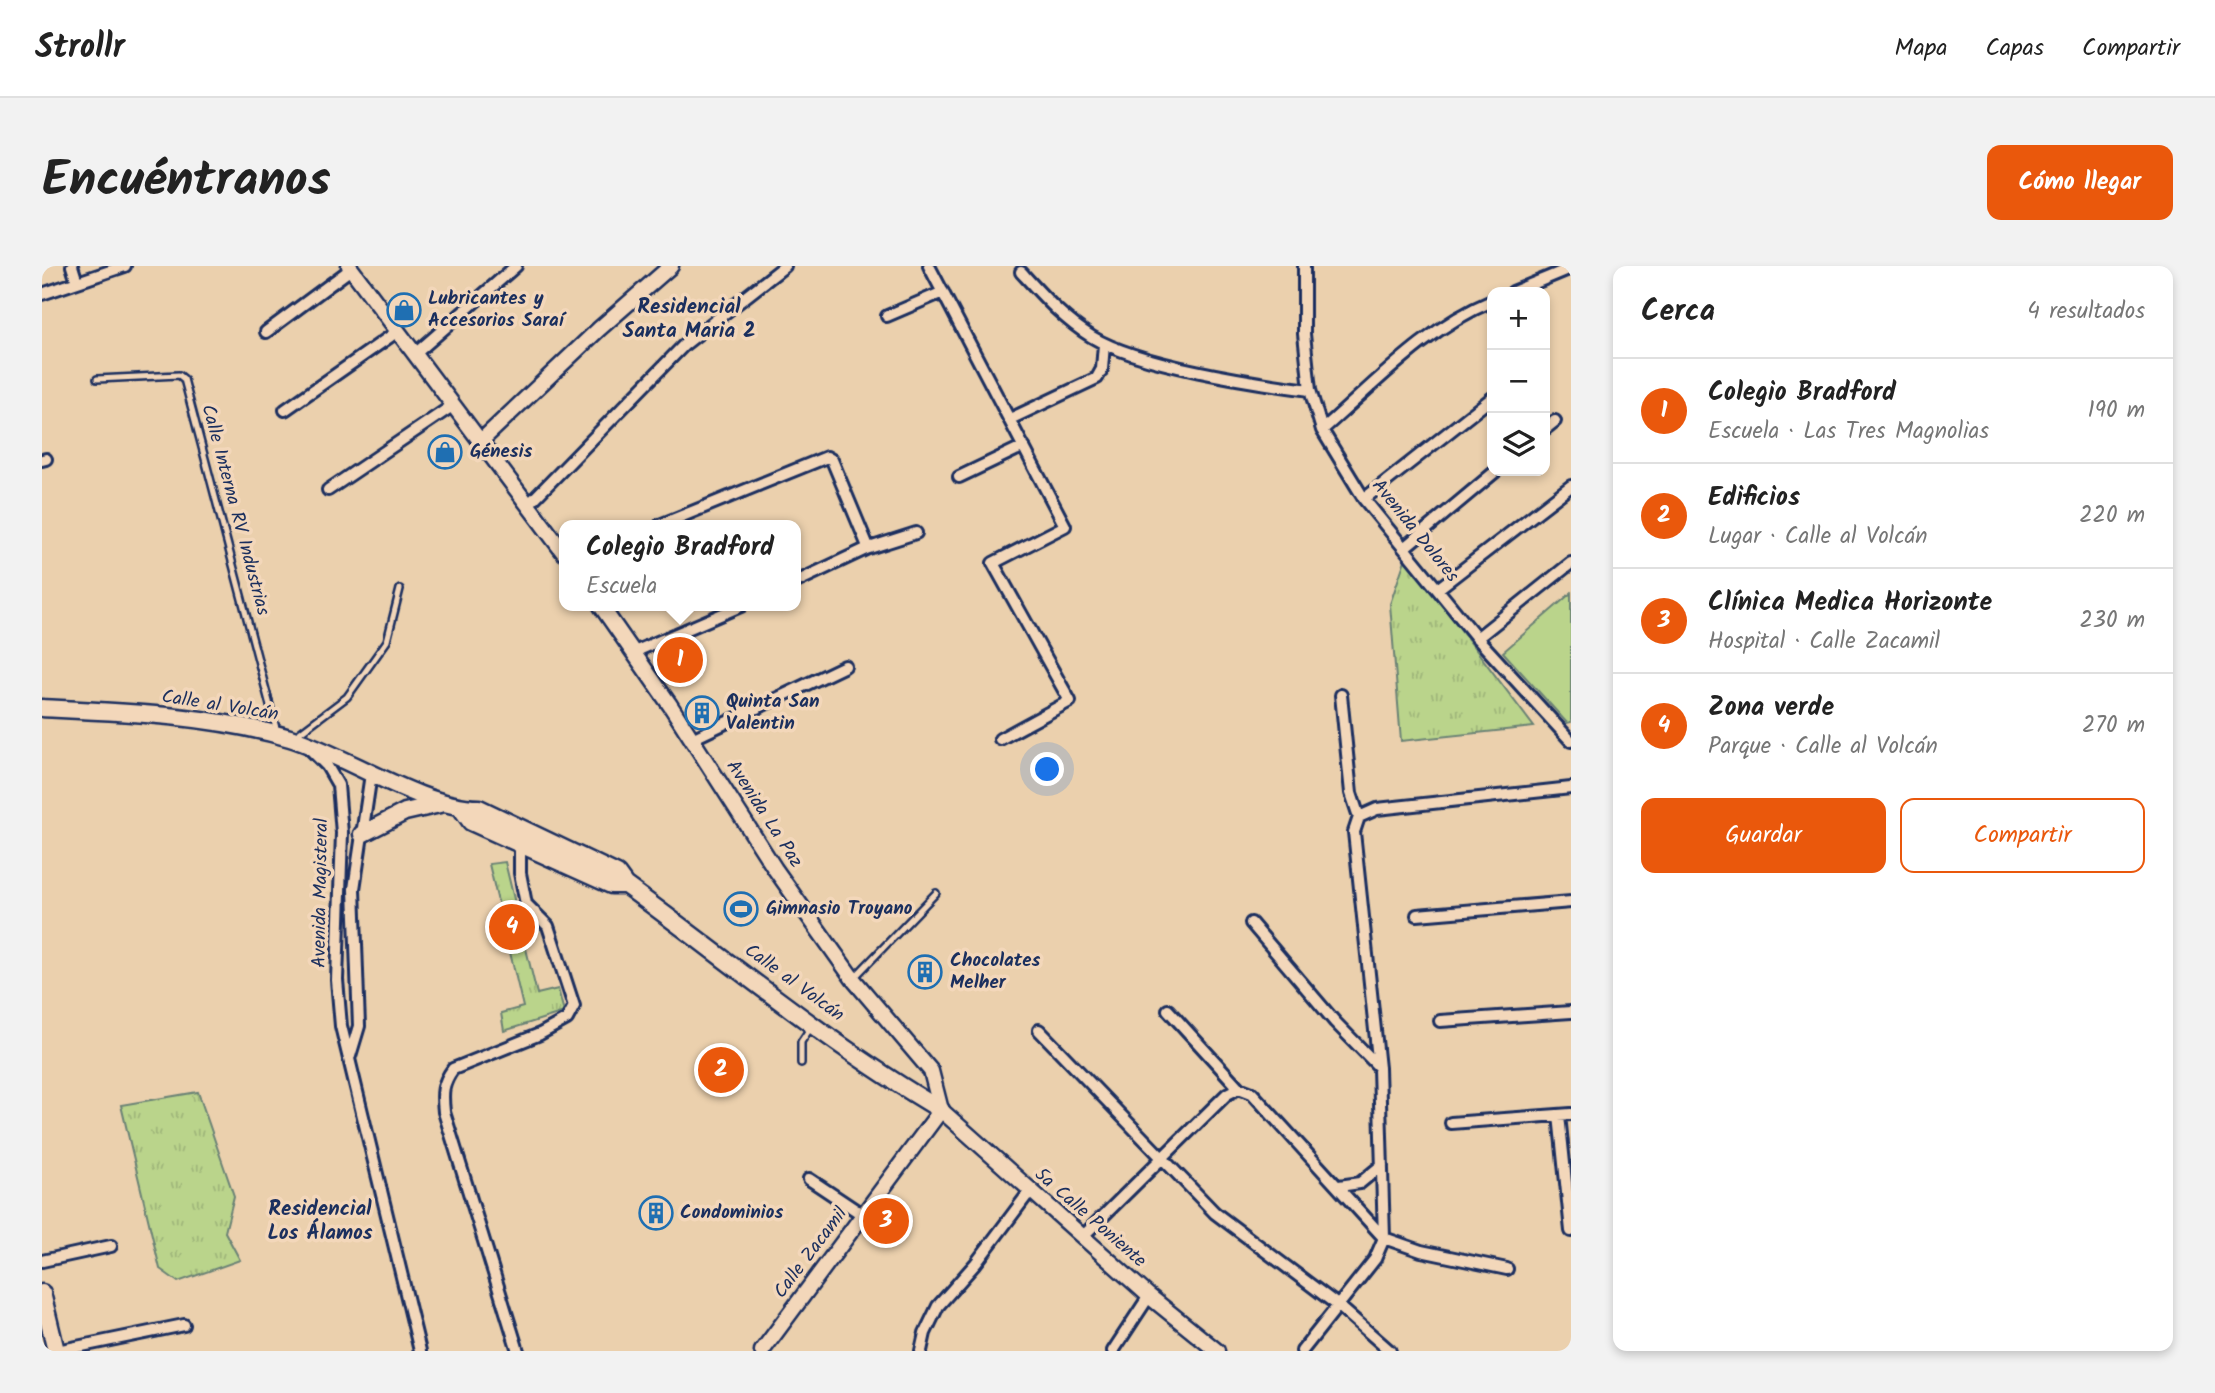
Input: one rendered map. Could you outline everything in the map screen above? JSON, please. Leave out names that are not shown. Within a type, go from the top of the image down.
[{"type":"main road","name":"Calle al Volcán","points":[[42,708],[167,717],[254,729],[291,739],[370,774],[454,805],[478,808],[617,874],[625,885],[813,1024],[893,1082],[941,1110]]},
{"type":"main road","name":"Calle al Volcán","points":[[454,805],[471,822],[520,845],[611,885],[625,885]]},
{"type":"main road","points":[[362,834],[405,812],[454,805]]},
{"type":"main road","points":[[42,1293],[53,1350]]},
{"type":"street","points":[[72,266],[77,282]]},
{"type":"street","points":[[42,294],[125,266]]},
{"type":"street","points":[[415,354],[516,266]]},
{"type":"street","points":[[482,440],[599,329],[671,266]]},
{"type":"street","points":[[529,504],[684,345],[785,266]]},
{"type":"street","points":[[929,266],[1065,526],[993,563],[1070,701],[1000,739]]},
{"type":"street","name":"Avenida Dolores","points":[[1304,266],[1304,334],[1310,390],[1322,430],[1364,499],[1477,638],[1569,736]]},
{"type":"street","points":[[266,332],[350,267],[559,545]]},
{"type":"street","points":[[1525,287],[1571,268]]},
{"type":"street","points":[[1021,272],[1063,317],[1104,344],[1164,363],[1310,390]]},
{"type":"street","points":[[887,316],[943,292]]},
{"type":"street","points":[[1322,430],[1430,335],[1461,314],[1487,303]]},
{"type":"street","points":[[285,410],[398,331]]},
{"type":"street","points":[[1010,419],[1097,378],[1102,369],[1104,344]]},
{"type":"street","points":[[1364,499],[1487,402]]},
{"type":"street","points":[[328,490],[452,406]]},
{"type":"street","points":[[1550,425],[1555,421]]},
{"type":"street","points":[[959,477],[1024,446]]},
{"type":"street","points":[[672,520],[827,457],[832,460],[867,544],[866,549]]},
{"type":"street","points":[[1405,547],[1490,476]]},
{"type":"street","points":[[1439,588],[1571,486]]},
{"type":"street","points":[[801,580],[866,549],[916,533]]},
{"type":"street","points":[[1477,638],[1571,563]]},
{"type":"street","name":"Avenida La Paz","points":[[605,611],[692,739],[775,869],[853,979],[931,1071],[939,1093],[941,1110]]},
{"type":"street","points":[[634,652],[729,611]]},
{"type":"street","points":[[692,739],[845,666]]},
{"type":"street","points":[[1302,1351],[1340,1307],[1375,1259],[1384,1238],[1379,1068],[1354,832],[1359,817],[1350,793],[1341,695]]},
{"type":"street","name":"Avenida Magisteral","points":[[291,739],[333,775],[338,785],[342,833],[337,981],[341,1026],[420,1351]]},
{"type":"street","name":"Avenida Magisteral","points":[[350,1056],[359,1026],[354,888],[370,774]]},
{"type":"street","points":[[1359,817],[1377,809],[1571,788]]},
{"type":"street","points":[[342,833],[362,834]]},
{"type":"street","points":[[518,1351],[444,1112],[442,1092],[444,1081],[453,1069],[540,1034],[567,1019],[574,1006],[573,993],[548,926],[526,904],[520,873],[520,845]]},
{"type":"street","points":[[1417,915],[1571,902]]},
{"type":"street","points":[[1251,923],[1335,1022],[1379,1068]]},
{"type":"street","points":[[1168,1010],[1239,1088],[1252,1093],[1384,1238],[1421,1251],[1507,1269]]},
{"type":"street","points":[[1440,1021],[1571,1012]]},
{"type":"street","points":[[1039,1030],[1214,1213],[1340,1307],[1391,1351]]},
{"type":"street","points":[[1082,1237],[1161,1156],[1227,1094],[1239,1088]]},
{"type":"street","name":"5a Calle Poniente","points":[[941,1110],[1149,1296],[1217,1351]]},
{"type":"street","name":"Calle Zacamil","points":[[762,1351],[941,1110]]},
{"type":"street","points":[[1451,1123],[1565,1114],[1571,1231]]},
{"type":"street","points":[[1339,1186],[1360,1183],[1382,1165]]},
{"type":"street","points":[[809,1180],[863,1215]]},
{"type":"street","points":[[922,1351],[925,1333],[938,1306],[976,1263],[1030,1191]]},
{"type":"street","points":[[42,1261],[111,1246]]},
{"type":"street","points":[[1113,1351],[1149,1296]]},
{"type":"street","points":[[53,1350],[184,1325]]},
{"type":"lane","name":"Calle Interna RV Industrias","points":[[97,379],[178,375],[184,379],[291,739]]},
{"type":"lane","points":[[291,739],[347,697],[387,641],[400,589]]},
{"type":"lane","points":[[853,979],[936,893]]},
{"type":"lane","points":[[801,1063],[801,1042],[813,1024]]},
{"type":"green space","points":[[1406,557],[1534,727],[1401,741],[1390,604]]},
{"type":"green space","points":[[1571,593],[1571,722],[1567,723],[1503,652]]},
{"type":"green space","points":[[505,862],[537,994],[558,989],[564,1012],[504,1031],[501,1013],[523,1007],[489,864]]},
{"type":"green space","points":[[198,1092],[234,1196],[225,1232],[240,1260],[178,1282],[160,1269],[121,1105]]},
{"type":"place","name":"Lubricantes y Accesorios Saraí","points":[[404,310]]},
{"type":"place","name":"Génesis","points":[[445,452]]},
{"type":"place","name":"Colegio Bradford","points":[[680,660]]},
{"type":"place","name":"Quinta San Valentin","points":[[702,713]]},
{"type":"place","name":"Gimnasio Troyano","points":[[741,909]]},
{"type":"place","name":"Zona verde","points":[[512,927]]},
{"type":"place","name":"Chocolates Melher","points":[[925,972]]},
{"type":"place","name":"Edificios","points":[[721,1070]]},
{"type":"place","name":"Condominios","points":[[656,1213]]},
{"type":"place","name":"Clínica Medica Horizonte","points":[[886,1221]]},
{"type":"district","name":"Residencial Santa Maria 2","points":[[689,319]]},
{"type":"district","name":"Residencial Los Álamos","points":[[320,1221]]}]
